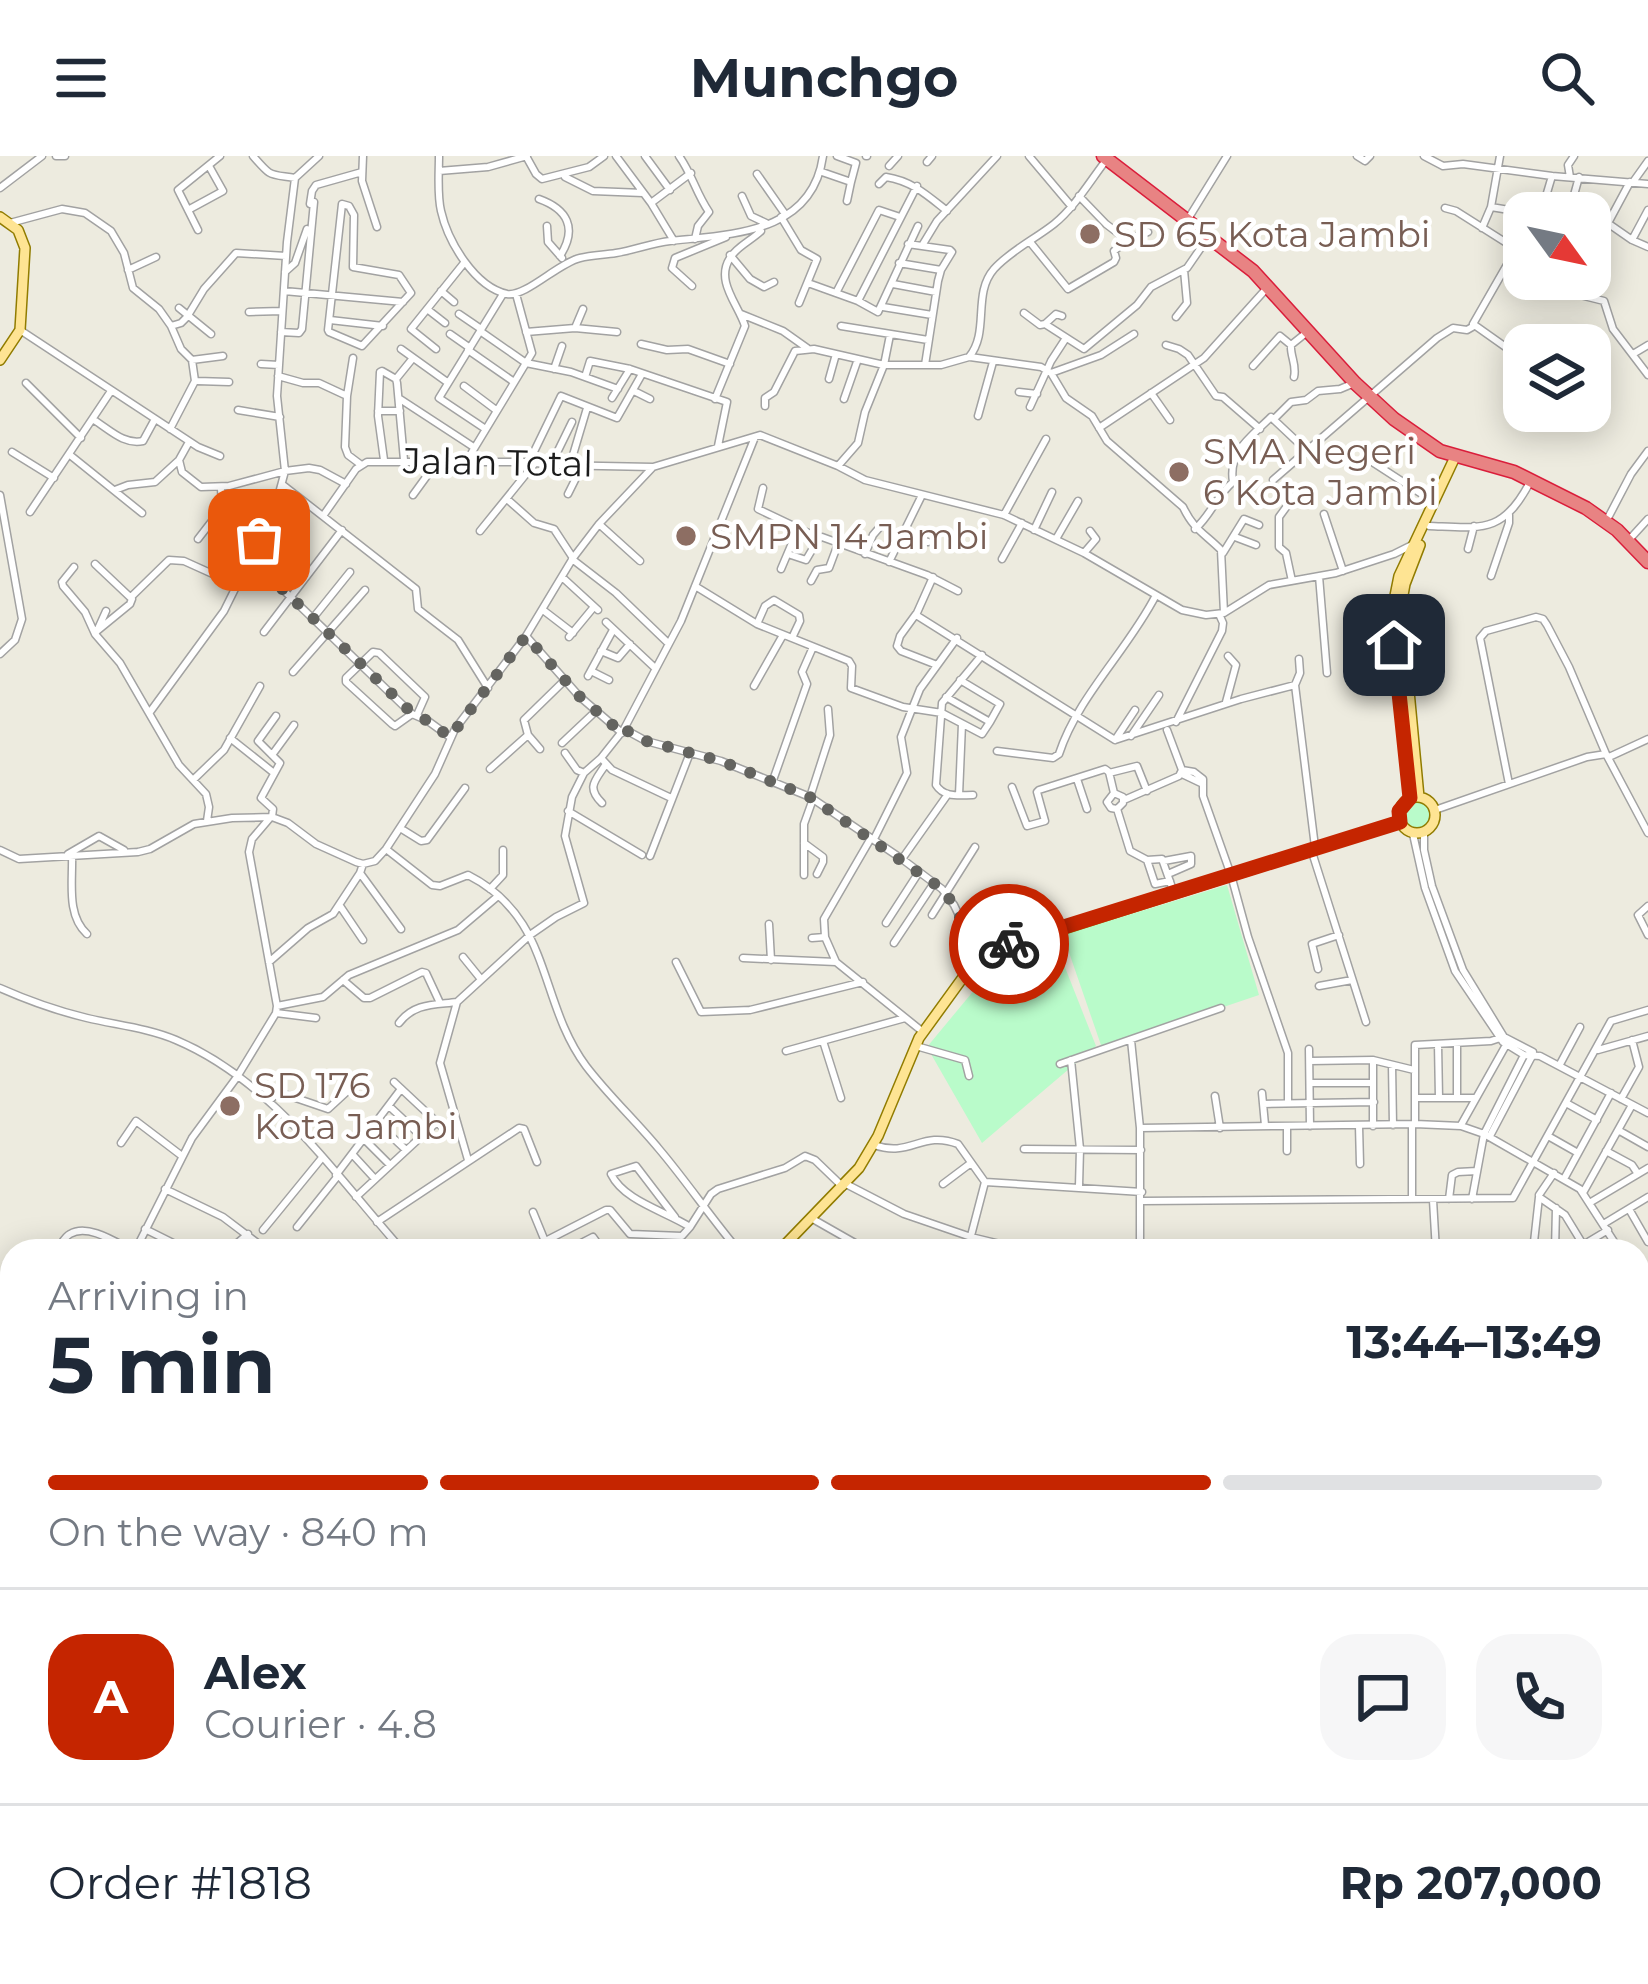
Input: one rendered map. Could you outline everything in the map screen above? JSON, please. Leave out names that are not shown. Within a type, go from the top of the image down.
[{"type":"highway","points":[[1105,158],[1269,286],[1368,397],[1425,440],[1458,456],[1531,479],[1630,540]]},
{"type":"highway","points":[[1458,456],[1516,467],[1609,516],[1648,558]]},
{"type":"main road","points":[[0,360],[20,329],[25,248],[23,238],[5,220]]},
{"type":"main road","points":[[1414,798],[1394,601],[1399,576],[1458,456]]},
{"type":"main road","points":[[1398,644],[1405,584],[1458,456]]},
{"type":"main road","points":[[791,1239],[844,1186],[874,1145],[923,1032],[980,959],[1172,880],[1232,874],[1400,822],[1419,833],[1435,820],[1435,810],[1430,801],[1414,798]]},
{"type":"main road","points":[[1400,822],[1399,811],[1414,798]]},
{"type":"street","points":[[0,188],[42,156]]},
{"type":"street","points":[[56,156],[65,156]]},
{"type":"street","points":[[198,230],[178,190],[220,156]]},
{"type":"street","points":[[253,156],[268,173],[296,178]]},
{"type":"street","points":[[150,712],[224,611],[282,484],[285,471],[277,396],[286,256],[296,178],[319,156]]},
{"type":"street","points":[[363,156],[362,181],[377,227]]},
{"type":"street","points":[[439,156],[440,211],[464,262],[503,293],[516,294],[562,259],[729,236],[768,225]]},
{"type":"street","points":[[439,171],[488,167],[527,156],[542,179],[589,167],[604,156]]},
{"type":"street","points":[[616,156],[674,241]]},
{"type":"street","points":[[645,156],[670,190]]},
{"type":"street","points":[[679,156],[709,212],[695,238]]},
{"type":"street","points":[[715,399],[744,333],[741,314],[725,282],[730,255],[808,199],[816,188],[822,156]]},
{"type":"street","points":[[837,156],[856,163],[847,201]]},
{"type":"street","points":[[890,166],[898,156]]},
{"type":"street","points":[[922,245],[933,225],[997,156]]},
{"type":"street","points":[[1029,156],[1072,207]]},
{"type":"street","points":[[1187,220],[1227,156]]},
{"type":"street","points":[[1357,156],[1365,161],[1370,156]]},
{"type":"street","points":[[1424,156],[1443,166],[1497,167],[1648,184]]},
{"type":"street","points":[[1482,228],[1500,156]]},
{"type":"street","points":[[1572,156],[1568,166],[1574,177],[1572,192]]},
{"type":"street","points":[[969,357],[978,341],[984,289],[994,269],[1072,207],[1105,158]]},
{"type":"street","points":[[1611,218],[1648,160]]},
{"type":"street","points":[[188,211],[222,195],[210,168]]},
{"type":"street","points":[[821,171],[851,182]]},
{"type":"street","points":[[285,272],[296,263],[306,238],[314,188],[362,172]]},
{"type":"street","points":[[651,203],[691,173]]},
{"type":"street","points":[[758,174],[801,250],[817,259],[799,303]]},
{"type":"street","points":[[562,176],[593,191],[643,193]]},
{"type":"street","points":[[1547,192],[1552,176]]},
{"type":"street","points":[[879,184],[886,178],[917,186],[947,211]]},
{"type":"street","points":[[858,302],[917,186]]},
{"type":"street","points":[[742,196],[751,216],[768,225]]},
{"type":"street","points":[[1079,196],[1127,239]]},
{"type":"street","points":[[539,199],[560,208],[565,218],[569,235],[562,259]]},
{"type":"street","points":[[281,332],[302,332],[314,202]]},
{"type":"street","points":[[342,204],[354,215],[352,267],[399,275],[411,293],[403,302],[362,346],[329,332],[342,204]]},
{"type":"street","points":[[1491,206],[1503,208]]},
{"type":"street","points":[[1445,208],[1503,241]]},
{"type":"street","points":[[5,220],[62,209],[85,213],[111,231],[124,253],[133,288],[159,309],[192,360],[195,381],[170,429]]},
{"type":"street","points":[[836,293],[879,210],[900,217]]},
{"type":"street","points":[[1632,240],[1648,210]]},
{"type":"street","points":[[1611,225],[1648,248]]},
{"type":"street","points":[[547,226],[548,242],[562,259]]},
{"type":"street","points":[[808,283],[877,313],[917,226]]},
{"type":"street","points":[[1030,242],[1068,289],[1114,262],[1114,251],[1127,239],[1148,232]]},
{"type":"street","points":[[692,286],[672,268],[675,259],[729,236]]},
{"type":"street","points":[[1046,324],[1084,350],[1151,287],[1184,270],[1209,236]]},
{"type":"street","points":[[908,244],[951,250],[936,292],[925,365]]},
{"type":"street","points":[[171,326],[187,317],[236,253],[286,256]]},
{"type":"street","points":[[730,255],[758,284],[764,287],[774,282]]},
{"type":"street","points":[[128,270],[156,257]]},
{"type":"street","points":[[436,349],[411,329],[464,262]]},
{"type":"street","points":[[899,263],[941,270]]},
{"type":"street","points":[[1176,317],[1187,304],[1184,270]]},
{"type":"street","points":[[1273,480],[1437,338],[1453,328],[1474,326],[1503,279]]},
{"type":"street","points":[[892,284],[936,292]]},
{"type":"street","points":[[1099,428],[1214,349],[1269,286]]},
{"type":"street","points":[[284,291],[403,302]]},
{"type":"street","points":[[441,291],[454,302]]},
{"type":"street","points":[[484,428],[440,400],[440,394],[503,293]]},
{"type":"street","points":[[466,462],[532,349],[516,294]]},
{"type":"street","points":[[1602,300],[1613,329],[1648,375]]},
{"type":"street","points":[[881,306],[932,315]]},
{"type":"street","points":[[179,308],[211,334]]},
{"type":"street","points":[[428,309],[445,323]]},
{"type":"street","points":[[575,328],[583,309]]},
{"type":"street","points":[[249,312],[282,311]]},
{"type":"street","points":[[1024,313],[1040,326],[1056,314],[1062,316]]},
{"type":"street","points":[[459,314],[526,363],[618,389]]},
{"type":"street","points":[[741,314],[783,331],[808,350]]},
{"type":"street","points":[[330,320],[383,326]]},
{"type":"street","points":[[841,326],[928,340]]},
{"type":"street","points":[[1474,326],[1503,346]]},
{"type":"street","points":[[526,332],[575,328],[617,332]]},
{"type":"street","points":[[20,329],[189,442],[220,456]]},
{"type":"street","points":[[1294,377],[1292,345],[1309,331]]},
{"type":"street","points":[[450,334],[514,382]]},
{"type":"street","points":[[765,406],[765,398],[774,392],[797,350],[884,365],[941,365],[969,357],[1049,371],[1107,351],[1134,334]]},
{"type":"street","points":[[838,466],[858,443],[890,335]]},
{"type":"street","points":[[1253,365],[1280,336],[1292,345]]},
{"type":"street","points":[[1030,407],[1066,338]]},
{"type":"street","points":[[1097,338],[1107,351]]},
{"type":"street","points":[[641,344],[688,349],[730,364]]},
{"type":"street","points":[[1633,353],[1648,344]]},
{"type":"street","points":[[1166,345],[1184,352],[1216,396],[1260,429]]},
{"type":"street","points":[[554,369],[562,346]]},
{"type":"street","points":[[401,349],[447,382]]},
{"type":"street","points":[[829,379],[836,354]]},
{"type":"street","points":[[192,360],[223,356]]},
{"type":"street","points":[[353,358],[345,447],[361,464]]},
{"type":"street","points":[[396,379],[413,358]]},
{"type":"street","points":[[844,400],[858,359]]},
{"type":"street","points":[[585,377],[590,362],[630,370],[728,404],[718,446]]},
{"type":"street","points":[[978,416],[992,362]]},
{"type":"street","points":[[261,364],[279,364]]},
{"type":"street","points":[[612,398],[630,370]]},
{"type":"street","points":[[385,460],[378,411],[382,371],[396,379],[404,460]]},
{"type":"street","points":[[1049,371],[1066,398],[1092,416],[1107,441],[1183,507],[1195,529],[1222,553],[1222,631],[1176,722]]},
{"type":"street","points":[[480,531],[532,463],[561,396],[617,418],[642,374]]},
{"type":"street","points":[[278,376],[319,383],[347,396]]},
{"type":"street","points":[[195,381],[229,382]]},
{"type":"street","points":[[26,383],[81,438]]},
{"type":"street","points":[[1195,529],[1233,482],[1234,455],[1271,417],[1314,392],[1355,383]]},
{"type":"street","points":[[464,386],[496,410]]},
{"type":"street","points":[[30,512],[112,391]]},
{"type":"street","points":[[634,391],[650,399]]},
{"type":"street","points":[[1019,392],[1037,394]]},
{"type":"street","points":[[1151,393],[1170,420]]},
{"type":"street","points":[[400,400],[473,447]]},
{"type":"street","points":[[570,465],[587,408]]},
{"type":"street","points":[[238,410],[280,417]]},
{"type":"street","points":[[378,411],[400,411]]},
{"type":"street","points":[[1275,418],[1306,450]]},
{"type":"street","points":[[94,419],[125,441],[134,442],[143,441],[154,419]]},
{"type":"street","points":[[551,465],[572,422]]},
{"type":"street","points":[[269,962],[340,906],[362,869],[386,849],[435,774],[450,737],[526,636],[573,558],[653,467],[760,435],[772,437],[865,480],[1004,515],[1084,553],[1182,610],[1206,615],[1221,614],[1269,585],[1342,571],[1414,544]]},
{"type":"street","points":[[602,803],[592,788],[695,586],[754,437]]},
{"type":"street","points":[[1004,515],[1046,439]]},
{"type":"street","points":[[114,490],[155,482],[179,460],[189,442]]},
{"type":"street","points":[[1609,516],[1648,451]]},
{"type":"street","points":[[12,452],[54,478]]},
{"type":"street","points":[[70,455],[142,513]]},
{"type":"street","points":[[1366,458],[1434,502]]},
{"type":"street","points":[[179,460],[182,472],[201,487],[221,487],[285,471],[320,470],[346,484]]},
{"type":"street","name":"Jalan Total","points":[[323,515],[361,464],[385,460],[653,467]]},
{"type":"street","points":[[413,494],[437,462]]},
{"type":"street","points":[[568,494],[583,464]]},
{"type":"street","points":[[1429,526],[1498,522],[1509,515],[1531,479]]},
{"type":"street","points":[[282,484],[416,589],[418,609],[458,640],[488,688]]},
{"type":"street","points":[[198,539],[222,508],[221,487]]},
{"type":"street","points":[[763,488],[758,509],[819,538],[958,591]]},
{"type":"street","points":[[1292,581],[1286,553],[1279,547],[1279,517],[1298,491]]},
{"type":"street","points":[[1034,530],[1052,492]]},
{"type":"street","points":[[0,495],[22,619],[15,640],[0,655]]},
{"type":"street","points":[[889,562],[922,495]]},
{"type":"street","points":[[507,499],[534,523],[554,529],[573,558],[668,643]]},
{"type":"street","points":[[1056,539],[1078,501]]},
{"type":"street","points":[[222,508],[265,529]]},
{"type":"street","points":[[1324,514],[1342,571]]},
{"type":"street","points":[[1492,576],[1509,515]]},
{"type":"street","points":[[1222,553],[1245,518],[1259,525]]},
{"type":"street","points":[[1630,540],[1648,519]]},
{"type":"street","points":[[599,524],[640,561]]},
{"type":"street","points":[[1002,559],[1022,524]]},
{"type":"street","points":[[1468,549],[1474,526]]},
{"type":"street","points":[[866,554],[879,528]]},
{"type":"street","points":[[781,569],[799,529]]},
{"type":"street","points":[[264,632],[343,530]]},
{"type":"street","points":[[1084,553],[1096,539],[1090,531]]},
{"type":"street","points":[[902,535],[928,542]]},
{"type":"street","points":[[1235,536],[1256,544]]},
{"type":"street","points":[[788,554],[806,560],[819,538]]},
{"type":"street","points":[[811,581],[818,570],[829,568],[838,544]]},
{"type":"street","points":[[250,558],[358,664],[414,714],[450,737]]},
{"type":"street","points":[[96,633],[169,560],[184,561],[237,585]]},
{"type":"street","points":[[95,564],[131,597]]},
{"type":"street","points":[[74,567],[63,586],[120,663],[175,758],[209,799],[207,821]]},
{"type":"street","points":[[313,618],[350,572]]},
{"type":"street","points":[[1318,576],[1327,673]]},
{"type":"street","points":[[542,609],[571,635],[596,608],[562,578]]},
{"type":"street","points":[[933,578],[897,646],[937,665]]},
{"type":"street","points":[[695,586],[757,624],[849,661],[850,688],[911,709],[940,712],[980,735],[1000,704],[960,680]]},
{"type":"street","points":[[293,672],[364,590]]},
{"type":"street","points":[[997,751],[1053,758],[1059,754],[1077,716],[1156,595]]},
{"type":"street","points":[[757,624],[765,606],[774,600],[800,618],[792,638]]},
{"type":"street","points":[[96,633],[106,611]]},
{"type":"street","points":[[916,614],[1115,740],[1295,685]]},
{"type":"street","points":[[1509,784],[1480,638],[1486,631],[1526,618],[1543,619],[1648,833]]},
{"type":"street","points":[[606,622],[655,668]]},
{"type":"street","points":[[609,680],[590,673],[613,629]]},
{"type":"street","points":[[754,686],[783,635]]},
{"type":"street","points":[[526,636],[596,711],[623,731],[721,761],[811,798],[902,859],[947,895],[980,959]]},
{"type":"street","points":[[923,1032],[836,962],[825,938],[824,919],[907,772],[902,737],[911,709],[956,638]]},
{"type":"street","points":[[602,650],[618,658],[630,644]]},
{"type":"street","points":[[772,783],[807,684],[802,672],[813,647]]},
{"type":"street","points":[[373,652],[379,652],[425,697],[414,714],[395,726],[346,678],[373,652]]},
{"type":"street","points":[[973,795],[948,794],[936,785],[940,712],[946,697],[982,656]]},
{"type":"street","points":[[1226,704],[1236,664],[1228,656]]},
{"type":"street","points":[[1299,658],[1295,685],[1313,848],[1366,1022]]},
{"type":"street","points":[[540,749],[528,735],[524,720],[565,680]]},
{"type":"street","points":[[193,780],[224,750],[260,686]]},
{"type":"street","points":[[1131,737],[1160,695]]},
{"type":"street","points":[[946,697],[989,722]]},
{"type":"street","points":[[1187,701],[1199,713]]},
{"type":"street","points":[[804,875],[804,824],[830,735],[828,709]]},
{"type":"street","points":[[1115,740],[1135,710]]},
{"type":"street","points":[[562,743],[596,711]]},
{"type":"street","points":[[140,1239],[192,1138],[237,1077],[277,1010],[249,848],[272,817],[273,809],[261,798],[280,764],[258,741],[276,716]]},
{"type":"street","points":[[959,795],[962,724]]},
{"type":"street","points":[[272,755],[294,725]]},
{"type":"street","points":[[1167,730],[1182,772]]},
{"type":"street","points":[[490,769],[528,735]]},
{"type":"street","points":[[230,738],[274,774]]},
{"type":"street","points":[[1435,810],[1648,739]]},
{"type":"street","points":[[565,753],[584,773]]},
{"type":"street","points":[[568,811],[646,855],[690,753]]},
{"type":"street","points":[[467,1160],[440,1063],[457,1002],[530,935],[584,903],[565,836],[568,811],[584,773],[604,761]]},
{"type":"street","points":[[604,761],[669,797]]},
{"type":"street","points":[[1012,788],[1028,826],[1045,821],[1038,790],[1105,770],[1137,766],[1147,792]]},
{"type":"street","points":[[1117,809],[1124,800],[1182,772],[1194,772],[1203,779],[1203,796],[1287,1050],[1288,1103]]},
{"type":"street","points":[[1109,773],[1114,793]]},
{"type":"street","points":[[1077,779],[1087,808]]},
{"type":"street","points":[[400,828],[427,840],[465,788]]},
{"type":"street","points":[[1114,793],[1124,800]]},
{"type":"street","points":[[1114,793],[1107,802],[1117,809]]},
{"type":"street","points":[[902,859],[948,794]]},
{"type":"street","points":[[1117,809],[1130,851],[1148,860],[1189,855],[1192,862],[1172,880],[1155,884],[1148,860]]},
{"type":"street","points":[[1636,811],[1648,812]]},
{"type":"street","points":[[0,850],[19,859],[129,853],[145,851],[182,829],[207,821],[272,817],[362,869],[401,929]]},
{"type":"street","points":[[1419,833],[1447,931],[1502,1038],[1645,1112],[1648,1102]]},
{"type":"street","points":[[68,855],[99,836],[129,853]]},
{"type":"street","points":[[804,842],[822,855],[817,874]]},
{"type":"street","points":[[932,915],[975,847]]},
{"type":"street","points":[[386,849],[433,885],[468,875],[515,910],[581,1059],[664,1154],[729,1239]]},
{"type":"street","points":[[489,889],[503,875],[503,850]]},
{"type":"street","points":[[68,855],[76,923],[87,934]]},
{"type":"street","points":[[1168,860],[1172,880]]},
{"type":"street","points":[[886,923],[920,872]]},
{"type":"street","points":[[894,943],[934,883]]},
{"type":"street","points":[[277,1010],[323,997],[349,975],[458,930],[498,896]]},
{"type":"street","points":[[340,906],[363,940]]},
{"type":"street","points":[[1648,906],[1638,913],[1648,935]]},
{"type":"street","points":[[770,924],[771,959]]},
{"type":"street","points":[[1318,969],[1312,944],[1339,935]]},
{"type":"street","points":[[812,938],[825,938]]},
{"type":"street","points":[[464,957],[481,979]]},
{"type":"street","points":[[743,958],[836,962]]},
{"type":"street","points":[[676,962],[704,1012],[750,1010],[862,982]]},
{"type":"street","points":[[344,980],[370,998],[422,972],[440,1003]]},
{"type":"street","points":[[1319,986],[1352,980]]},
{"type":"street","points":[[0,988],[84,1018],[170,1037],[204,1055],[286,1115],[392,1239]]},
{"type":"street","points":[[399,1023],[409,1011],[457,1002]]},
{"type":"street","points":[[1060,1064],[1221,1008]]},
{"type":"street","points":[[277,1010],[316,1018]]},
{"type":"street","points":[[874,1145],[900,1150],[930,1138],[952,1140],[985,1181],[1079,1186],[1142,1197],[1513,1198],[1611,1021],[1648,1010]]},
{"type":"street","points":[[786,1051],[905,1018]]},
{"type":"street","points":[[1559,1066],[1580,1027]]},
{"type":"street","points":[[1595,1052],[1648,1036]]},
{"type":"street","points":[[1412,1199],[1415,1045],[1502,1038]]},
{"type":"street","points":[[1461,1126],[1502,1038]]},
{"type":"street","points":[[1131,1040],[1140,1128],[1140,1239]]},
{"type":"street","points":[[1622,1099],[1639,1067],[1632,1040]]},
{"type":"street","points":[[823,1041],[841,1098]]},
{"type":"street","points":[[1457,1043],[1457,1098]]},
{"type":"street","points":[[1438,1044],[1439,1098]]},
{"type":"street","points":[[916,1046],[965,1060],[969,1076]]},
{"type":"street","points":[[1309,1049],[1310,1126]]},
{"type":"street","points":[[1472,1198],[1486,1138],[1531,1054]]},
{"type":"street","points":[[1071,1060],[1079,1186]]},
{"type":"street","points":[[1310,1061],[1372,1060],[1415,1070]]},
{"type":"street","points":[[1372,1060],[1372,1126]]},
{"type":"street","points":[[1392,1065],[1393,1125]]},
{"type":"street","points":[[1310,1083],[1373,1083]]},
{"type":"street","points":[[297,1227],[389,1106],[398,1085],[439,1124],[355,1197]]},
{"type":"street","points":[[270,1100],[281,1093],[328,1109],[353,1086]]},
{"type":"street","points":[[1262,1093],[1265,1127]]},
{"type":"street","points":[[1564,1179],[1611,1094]]},
{"type":"street","points":[[1215,1096],[1220,1128]]},
{"type":"street","points":[[1415,1098],[1476,1099]]},
{"type":"street","points":[[1263,1104],[1374,1102]]},
{"type":"street","points":[[1566,1103],[1597,1120]]},
{"type":"street","points":[[1583,1192],[1632,1105]]},
{"type":"street","points":[[389,1106],[422,1136]]},
{"type":"street","points":[[121,1143],[135,1121],[182,1156]]},
{"type":"street","points":[[376,1122],[406,1150]]},
{"type":"street","points":[[1359,1126],[1360,1164]]},
{"type":"street","points":[[1140,1128],[1461,1126],[1583,1192],[1613,1239]]},
{"type":"street","points":[[377,1222],[520,1127],[537,1162]]},
{"type":"street","points":[[1287,1127],[1287,1151]]},
{"type":"street","points":[[1618,1130],[1648,1147]]},
{"type":"street","points":[[1547,1136],[1578,1153]]},
{"type":"street","points":[[364,1138],[390,1165]]},
{"type":"street","points":[[1024,1149],[1141,1150]]},
{"type":"street","points":[[1606,1151],[1638,1174]]},
{"type":"street","points":[[352,1154],[375,1179]]},
{"type":"street","points":[[533,1211],[546,1239],[610,1210],[630,1234],[682,1236],[718,1189],[806,1156],[844,1186],[904,1214],[979,1239]]},
{"type":"street","points":[[263,1230],[322,1159]]},
{"type":"street","points":[[943,1184],[970,1163]]},
{"type":"street","points":[[675,1217],[636,1166],[611,1174],[625,1191],[690,1227]]},
{"type":"street","points":[[1591,1202],[1648,1168]]},
{"type":"street","points":[[1449,1200],[1452,1175],[1477,1171]]},
{"type":"street","points":[[1534,1239],[1539,1197],[1554,1173]]},
{"type":"street","points":[[971,1237],[985,1181]]},
{"type":"street","points":[[165,1189],[224,1217],[254,1239]]},
{"type":"street","points":[[1539,1197],[1565,1215],[1580,1239]]},
{"type":"street","points":[[1594,1239],[1648,1197]]},
{"type":"street","points":[[1433,1200],[1435,1239]]},
{"type":"street","points":[[1552,1239],[1556,1208]]},
{"type":"street","points":[[1629,1209],[1645,1229]]},
{"type":"street","points":[[812,1218],[848,1239]]},
{"type":"street","points":[[145,1229],[165,1239]]},
{"type":"street","points":[[66,1239],[76,1232],[109,1239]]},
{"type":"street","points":[[242,1239],[248,1234]]},
{"type":"green space","points":[[1418,802],[1428,805],[1428,825],[1418,828],[1408,825],[1405,815],[1408,805]]},
{"type":"green space","points":[[1227,885],[1259,995],[1102,1048],[1063,935]]},
{"type":"green space","points":[[1055,942],[1096,1046],[982,1143],[927,1047],[995,965]]},
{"type":"way so far","points":[[259,540],[250,558],[412,713],[450,737],[526,636],[579,696],[622,733],[624,729],[646,741],[721,761],[810,797],[942,889],[980,959],[1009,944]]},
{"type":"place","name":"SD 65 Kota Jambi","points":[[1090,234]]},
{"type":"place","name":"SMA Negeri 6 Kota Jambi","points":[[1179,472]]},
{"type":"place","name":"SMPN 14 Jambi","points":[[686,536]]},
{"type":"place","name":"SD 176 Kota Jambi","points":[[230,1106]]},
{"type":"route","points":[[1009,944],[1400,822],[1399,811],[1410,798],[1394,645]]}]
